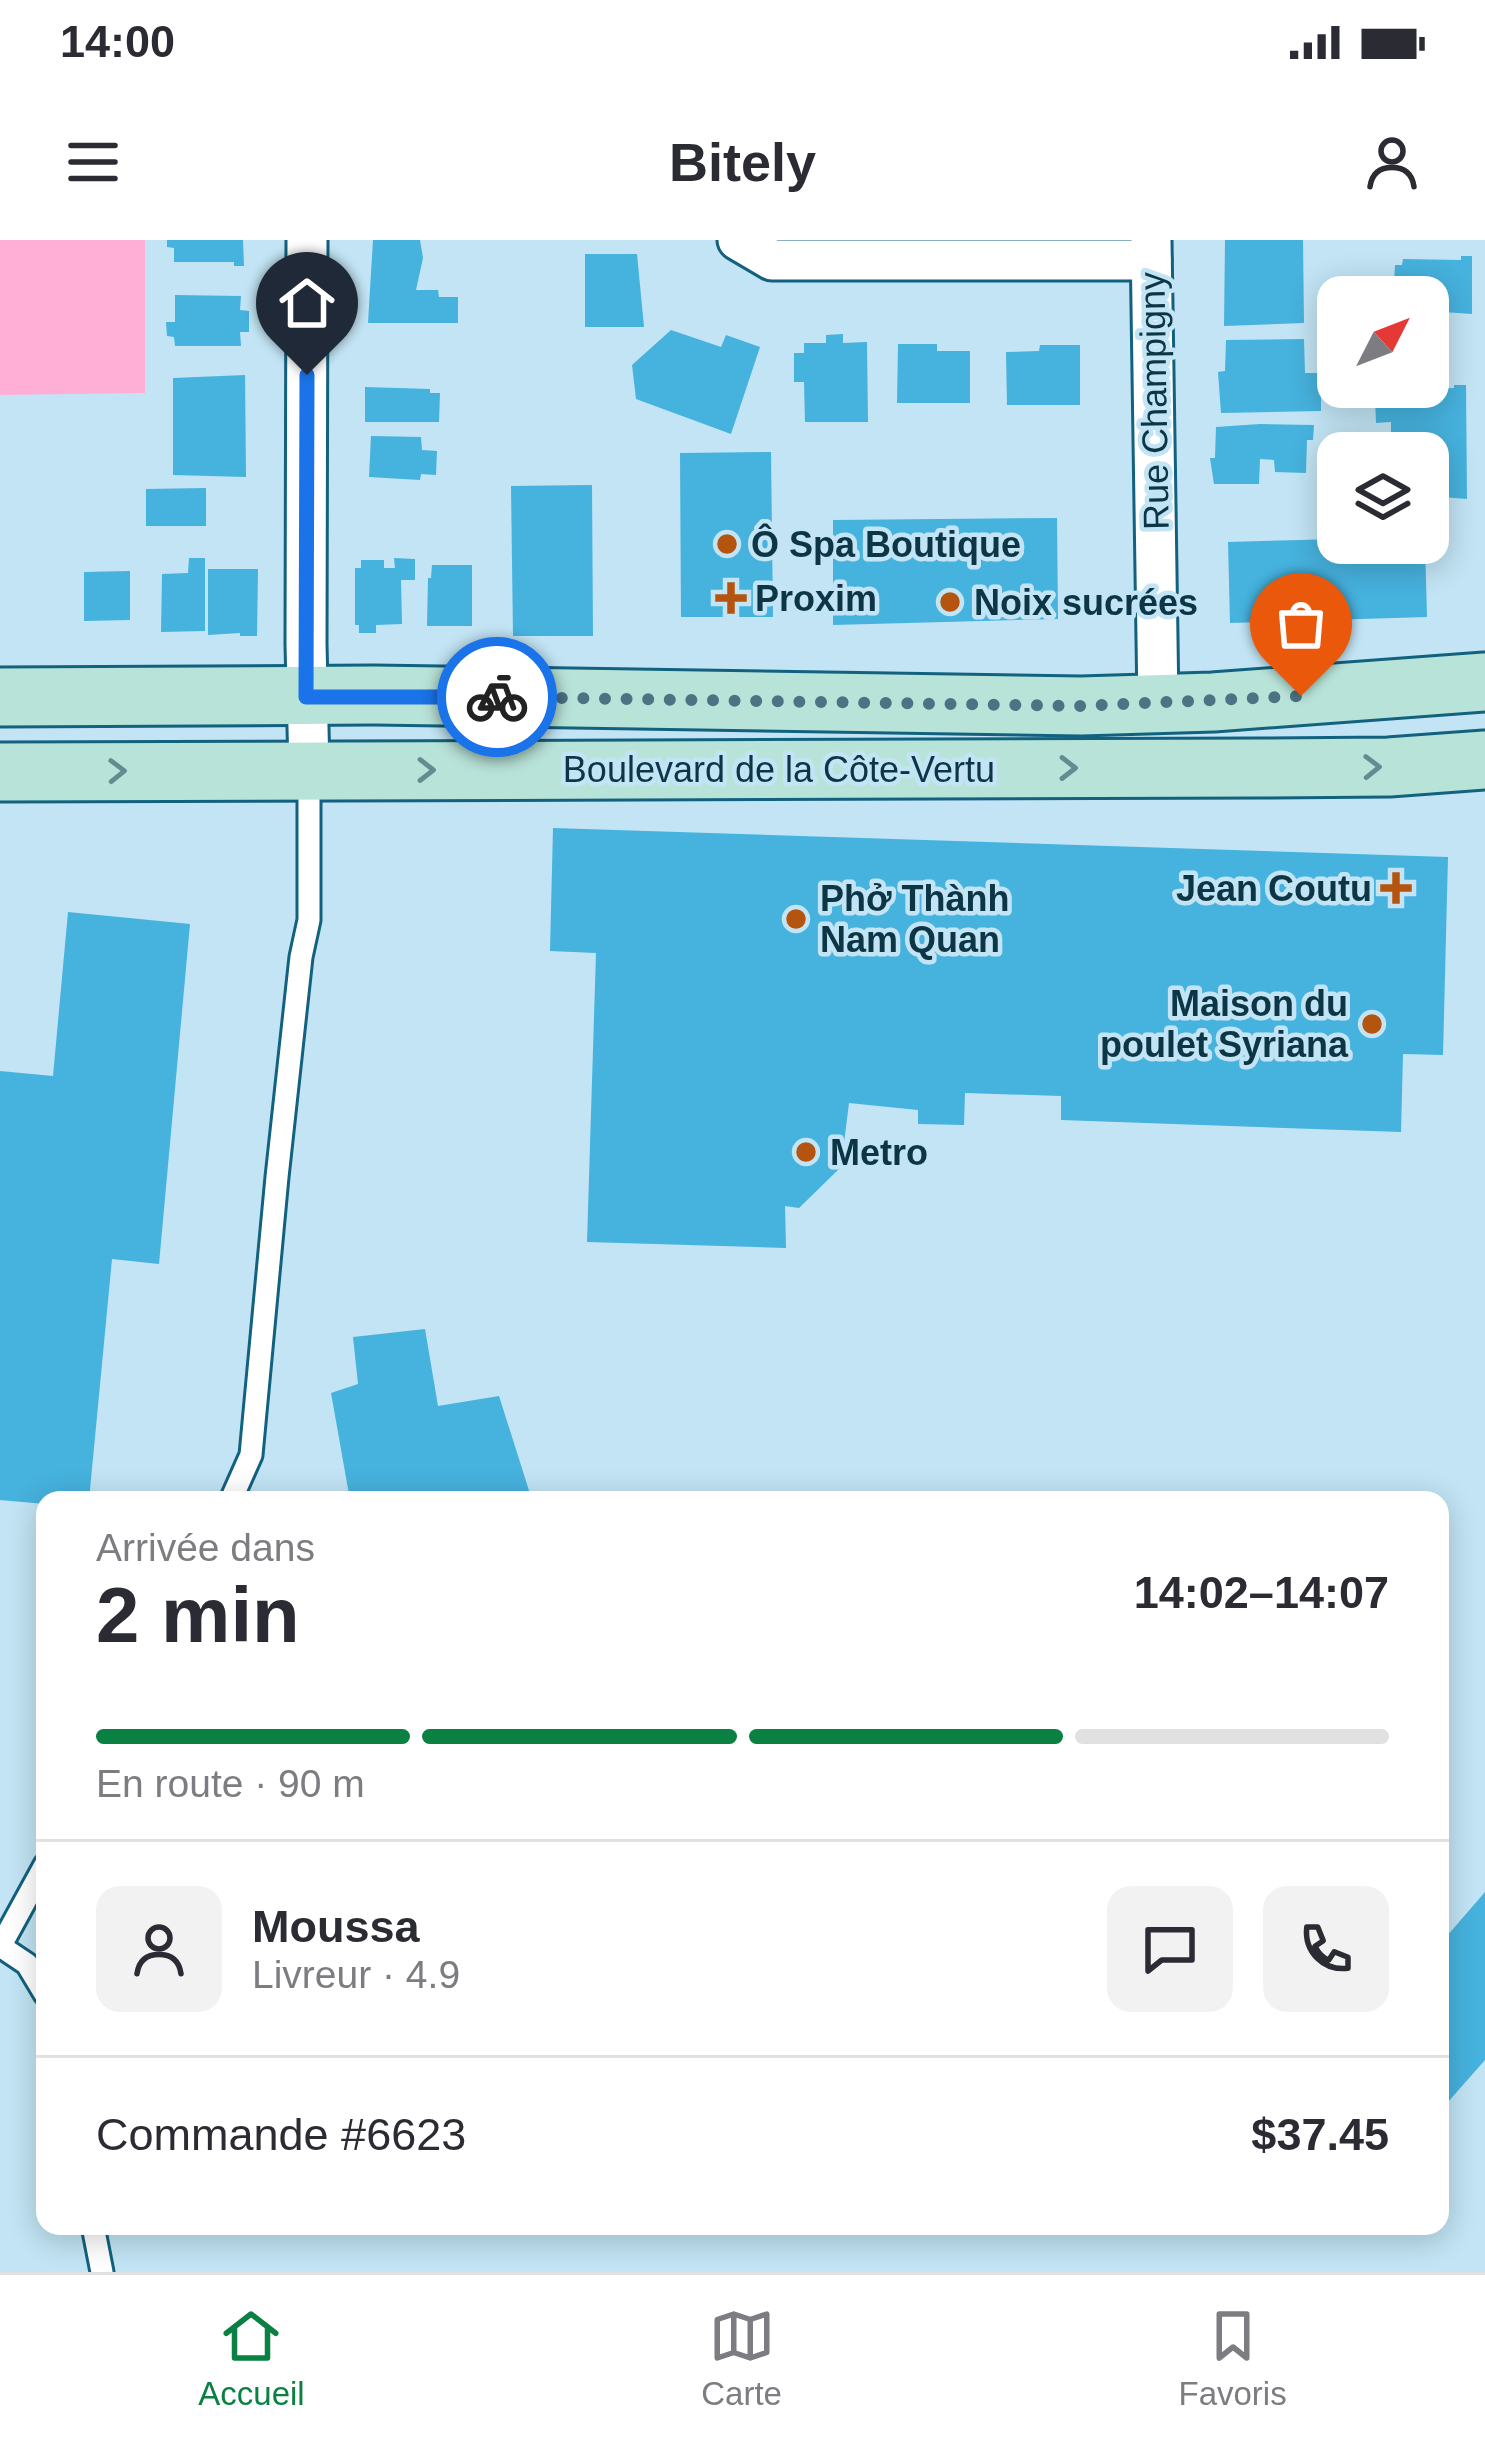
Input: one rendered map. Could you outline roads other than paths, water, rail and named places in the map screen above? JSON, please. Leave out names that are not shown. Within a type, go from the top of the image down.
[{"type":"main road","name":"Boulevard de la Côte-Vertu","points":[[0,697],[1158,705],[1485,682]]},
{"type":"main road","name":"Boulevard de la Côte-Vertu","points":[[0,772],[1302,768],[1485,760]]},
{"type":"street","points":[[308,240],[309,769]]},
{"type":"street","points":[[738,240],[772,260],[1151,250]]},
{"type":"street","name":"Rue Champigny","points":[[1151,250],[1158,705]]},
{"type":"lane","points":[[235,1491],[251,1456],[298,979],[310,920],[309,769]]},
{"type":"lane","points":[[36,1882],[1,1947],[27,1964],[36,1979]]},
{"type":"lane","points":[[95,2235],[102,2272]]},
{"type":"place","name":"Ô Spa Boutique","points":[[727,544]]},
{"type":"place","name":"Proxim","points":[[731,598]]},
{"type":"place","name":"Noix sucrées","points":[[950,602]]},
{"type":"place","name":"Jean Coutu","points":[[1396,888]]},
{"type":"place","name":"Phở Thành Nam Quan","points":[[796,919]]},
{"type":"place","name":"Maison du poulet Syriana","points":[[1372,1024]]},
{"type":"place","name":"Metro","points":[[806,1152]]}]
